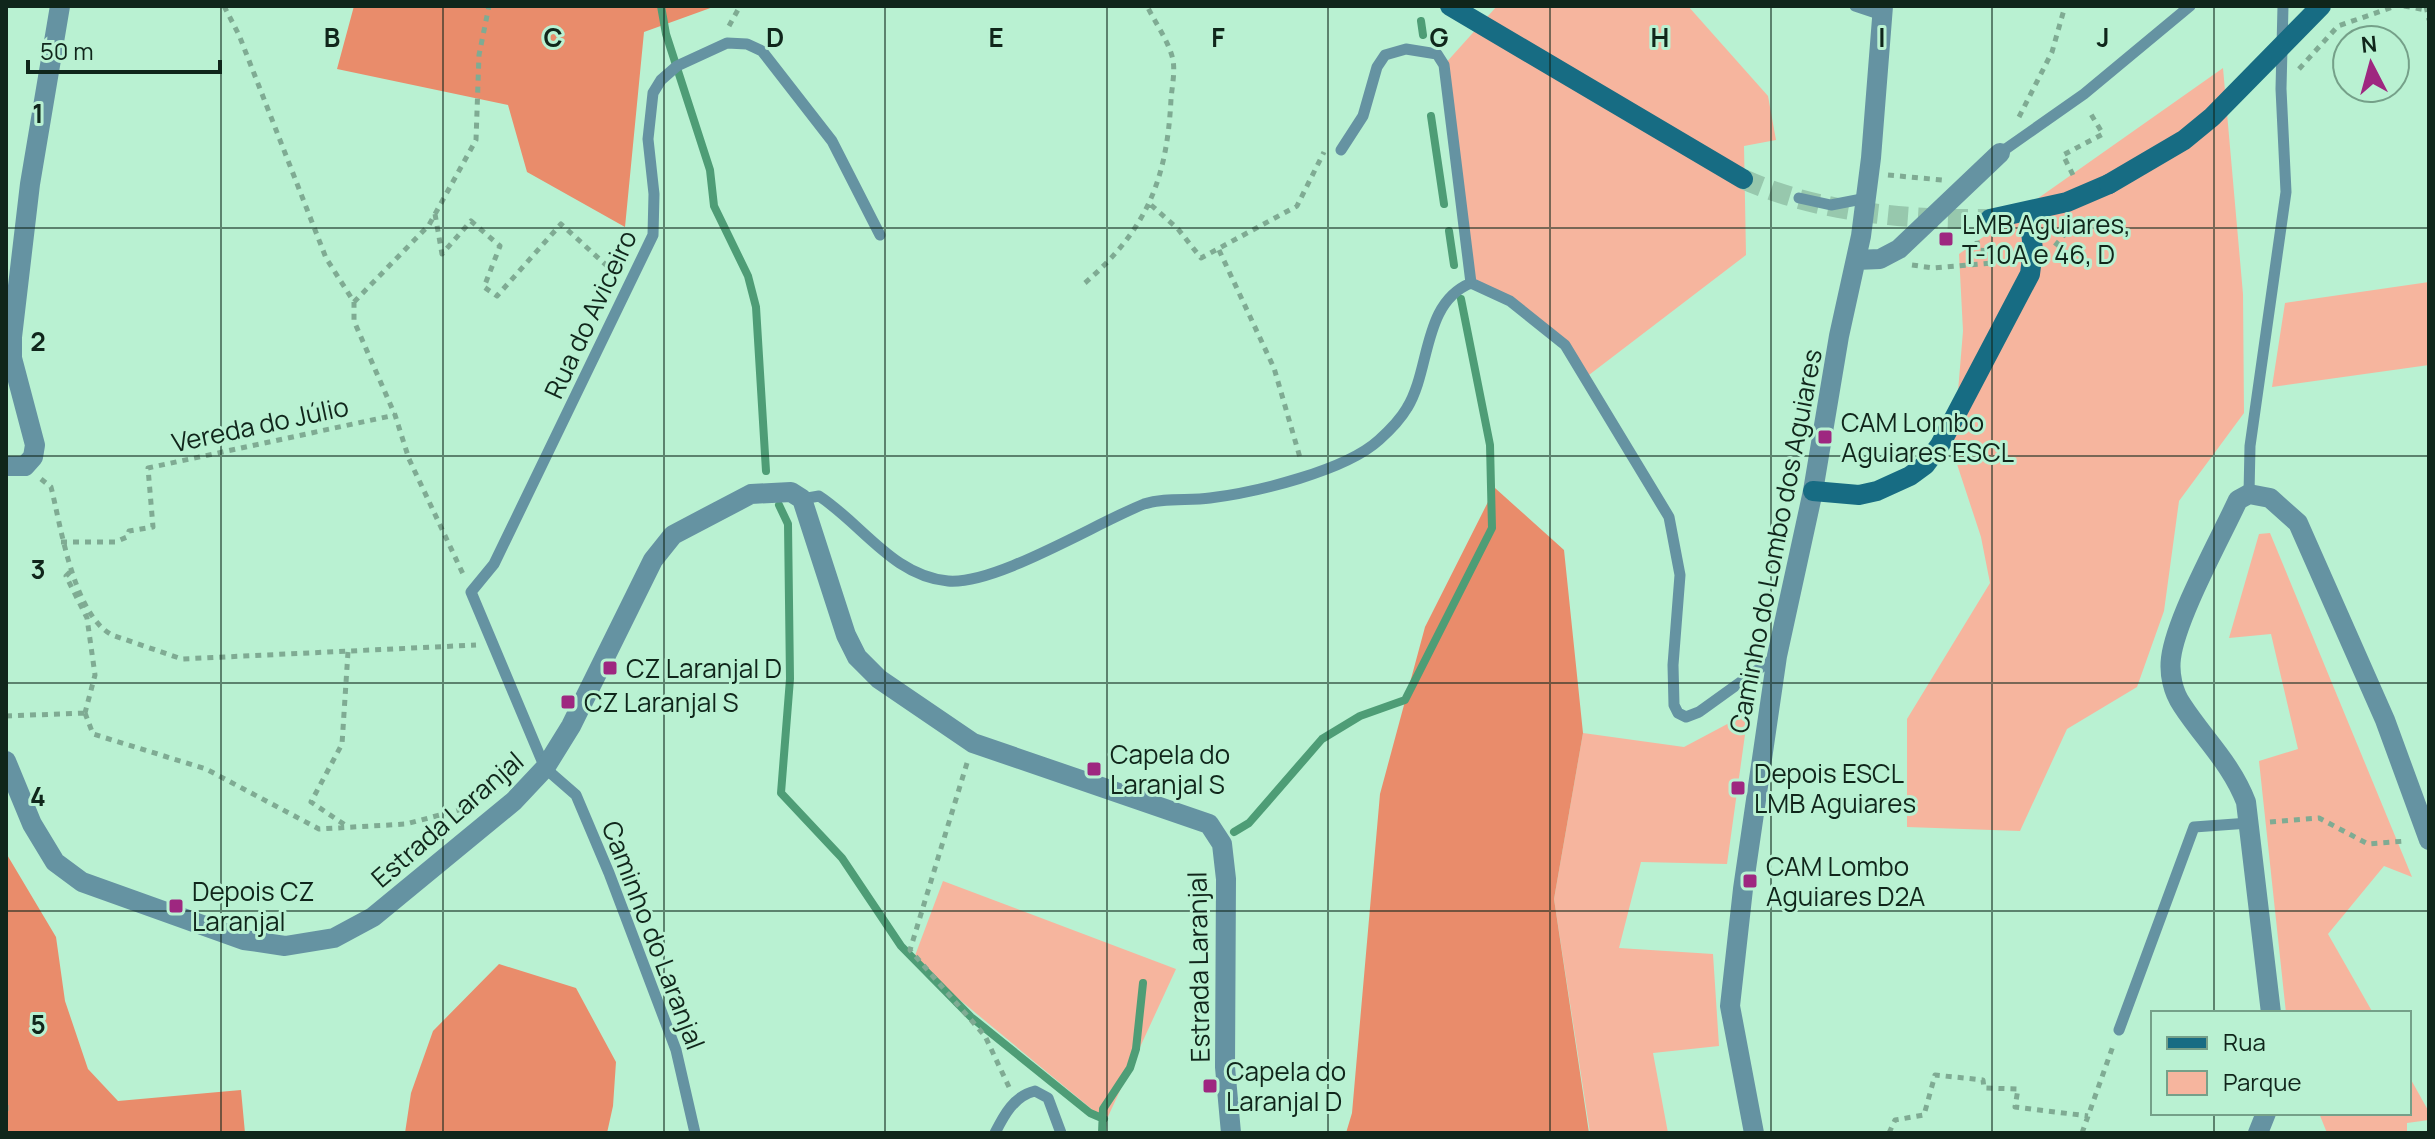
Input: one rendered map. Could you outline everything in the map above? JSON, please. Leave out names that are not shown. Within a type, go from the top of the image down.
[{"type":"main road","points":[[1450,6],[1743,179]]},
{"type":"main road","points":[[1990,219],[2029,213],[2067,202],[2109,184],[2184,140],[2212,117],[2321,6]]},
{"type":"main road","points":[[1813,491],[1859,495],[1877,491],[1910,476],[1940,445],[2030,274],[2033,250],[2029,213]]},
{"type":"street","points":[[15,466],[33,457],[35,445],[12,358],[12,337],[30,184],[60,6]]},
{"type":"street","name":"Caminho do Lombo dos Aguiares","points":[[1754,1133],[1730,1006],[1777,656],[1813,491],[1839,336],[1867,198],[1882,11]]},
{"type":"street","points":[[1856,260],[1880,259],[1899,249],[2002,150]]},
{"type":"street","name":"Estrada Laranjal","points":[[6,761],[32,824],[55,862],[82,882],[244,940],[285,946],[334,938],[373,917],[514,801],[545,768],[571,726],[653,560],[673,535],[751,494],[791,492],[802,499],[846,635],[857,657],[879,679],[973,743],[1209,824],[1222,844],[1226,879],[1225,1067],[1231,1133]]},
{"type":"street","points":[[2271,1011],[2246,802],[2235,774],[2181,704],[2172,685],[2171,658],[2180,629],[2238,500],[2249,494],[2270,498],[2298,523],[2385,720],[2429,840]]},
{"type":"lane","points":[[1855,6],[1882,11]]},
{"type":"lane","points":[[2002,150],[2081,97],[2190,6]]},
{"type":"lane","points":[[2249,494],[2250,446],[2286,192],[2281,89],[2283,6]]},
{"type":"lane","name":"Rua do Aviceiro","points":[[471,592],[494,564],[653,235],[655,219],[648,139],[653,93],[661,80],[677,66],[727,43],[747,44],[762,51],[807,105],[845,163],[880,235]]},
{"type":"lane","points":[[1341,150],[1363,116],[1377,67],[1385,55],[1406,49],[1437,54],[1444,65],[1471,283]]},
{"type":"lane","points":[[1799,198],[1831,205],[1867,198]]},
{"type":"lane","points":[[802,499],[819,496],[907,569],[947,581],[964,581],[1052,548],[1147,503],[1210,498],[1330,470],[1354,458],[1394,425],[1408,407],[1443,307],[1456,291],[1471,283]]},
{"type":"lane","points":[[1471,283],[1510,301],[1565,345],[1669,517],[1680,575],[1673,665],[1674,705],[1678,713],[1686,717],[1699,712],[1777,656]]},
{"type":"lane","points":[[471,592],[545,768]]},
{"type":"lane","name":"Caminho do Laranjal","points":[[545,768],[576,795],[609,873],[676,1050],[695,1133]]},
{"type":"lane","points":[[2119,1030],[2194,827],[2249,823]]},
{"type":"lane","points":[[995,1133],[1024,1093],[1035,1091],[1048,1098],[1061,1133]]},
{"type":"path","points":[[224,6],[239,35],[326,258],[354,302],[354,321],[395,415],[409,459],[471,592]]},
{"type":"path","points":[[354,302],[429,225],[476,140],[479,55],[489,6]]},
{"type":"path","points":[[1085,283],[1118,255],[1151,205],[1160,178],[1171,110],[1173,57],[1147,6]]},
{"type":"path","points":[[2002,150],[2052,52],[2065,6]]},
{"type":"path","points":[[2281,89],[2338,26],[2396,6]]},
{"type":"path","points":[[2404,6],[2426,8],[2429,20]]},
{"type":"path","points":[[2073,176],[2063,155],[2103,134],[2081,97]]},
{"type":"path","points":[[1151,205],[1178,229],[1201,258],[1297,206],[1325,149],[1341,150]]},
{"type":"path","points":[[1879,174],[1928,178]]},
{"type":"path","points":[[435,214],[442,254],[471,221],[500,246],[484,287],[497,296],[561,224],[630,287]]},
{"type":"path","points":[[1913,265],[1933,268],[1992,263],[1990,251],[1978,250],[1977,240]]},
{"type":"path","points":[[1219,250],[1274,368],[1305,476]]},
{"type":"path","name":"Vereda do Júlio","points":[[61,542],[115,542],[127,537],[129,531],[153,527],[148,468],[395,415]]},
{"type":"path","points":[[15,466],[51,487],[70,572],[101,629],[182,659],[471,644],[496,652]]},
{"type":"path","points":[[70,572],[66,576],[87,618],[95,675],[85,713],[93,734],[206,769],[319,829],[406,824],[493,801],[514,801]]},
{"type":"path","points":[[348,652],[342,744],[311,802],[348,827]]},
{"type":"path","points":[[6,716],[85,713]]},
{"type":"path","points":[[973,743],[910,950],[985,1036],[1012,1106]]},
{"type":"path","points":[[2249,823],[2319,818],[2368,844],[2429,840]]},
{"type":"path","points":[[2082,1133],[2119,1030]]},
{"type":"path","points":[[1889,1133],[1895,1120],[1924,1115],[1935,1075],[1983,1080],[1984,1088],[2018,1089],[2015,1107],[2088,1116]]},
{"type":"path","points":[[6,1105],[6,1115]]},
{"type":"green space","points":[[1497,6],[1688,6],[1768,96],[1776,140],[1744,146],[1746,255],[1585,378],[1565,345],[1510,301],[1471,283],[1444,65]]},
{"type":"green space","points":[[2223,68],[2243,294],[2244,413],[2179,501],[2164,611],[2137,687],[2067,729],[2020,831],[1907,827],[1907,719],[1990,583],[1981,537],[1953,452],[1963,331],[1959,254]]},
{"type":"green space","points":[[2429,282],[2429,365],[2272,387],[2285,303]]},
{"type":"green space","points":[[2270,533],[2412,877],[2384,866],[2328,934],[2372,1011],[2286,1011],[2259,761],[2298,749],[2271,634],[2229,638],[2259,534]]},
{"type":"green space","points":[[1748,713],[1727,864],[1641,862],[1619,948],[1713,954],[1719,1046],[1653,1053],[1668,1133],[1590,1133],[1554,899],[1583,733],[1684,747]]},
{"type":"green space","points":[[943,881],[1176,969],[1106,1121],[913,961]]},
{"type":"green space","points":[[2411,1080],[2429,1112],[2429,1120],[2407,1123],[2407,1133],[2327,1133],[2320,1115],[2411,1115]]},
{"type":"shaded area","points":[[354,6],[716,6],[644,32],[625,227],[527,172],[508,105],[337,69]]},
{"type":"shaded area","points":[[1495,488],[1564,550],[1583,733],[1554,899],[1589,1133],[1346,1133],[1352,1113],[1380,794],[1425,627]]},
{"type":"shaded area","points":[[6,853],[56,937],[65,1001],[88,1069],[118,1101],[241,1090],[245,1133],[6,1133]]},
{"type":"shaded area","points":[[499,964],[576,988],[616,1062],[613,1106],[607,1133],[405,1133],[411,1093],[433,1031]]},
{"type":"waterway","points":[[661,6],[666,34],[710,170],[714,206],[748,276],[756,307],[766,471]]},
{"type":"waterway","points":[[1421,21],[1423,35]]},
{"type":"waterway","points":[[1431,116],[1444,204]]},
{"type":"waterway","points":[[1449,231],[1454,265]]},
{"type":"waterway","points":[[1234,832],[1249,823],[1322,739],[1360,716],[1405,700],[1492,528],[1490,445],[1461,299]]},
{"type":"waterway","points":[[779,505],[788,524],[790,679],[781,793],[842,858],[901,946],[971,1017],[1090,1113],[1104,1119]]},
{"type":"waterway","points":[[1102,1133],[1103,1109],[1130,1068],[1136,1049],[1143,983]]},
{"type":"tunnel","points":[[1743,179],[1772,191],[1833,207],[1896,216],[1990,219]]},
{"type":"place","name":"LMB Aguiares, T-10A e 46, D","points":[[1946,239]]},
{"type":"place","name":"CAM Lombo Aguiares ESCL","points":[[1825,437]]},
{"type":"place","name":"CZ Laranjal D","points":[[610,668]]},
{"type":"place","name":"CZ Laranjal S","points":[[568,702]]},
{"type":"place","name":"Capela do Laranjal S","points":[[1094,769]]},
{"type":"place","name":"Depois ESCL LMB Aguiares","points":[[1738,788]]},
{"type":"place","name":"CAM Lombo Aguiares D2A","points":[[1750,881]]},
{"type":"place","name":"Depois CZ Laranjal","points":[[176,906]]},
{"type":"place","name":"Capela do Laranjal D","points":[[1210,1086]]}]
